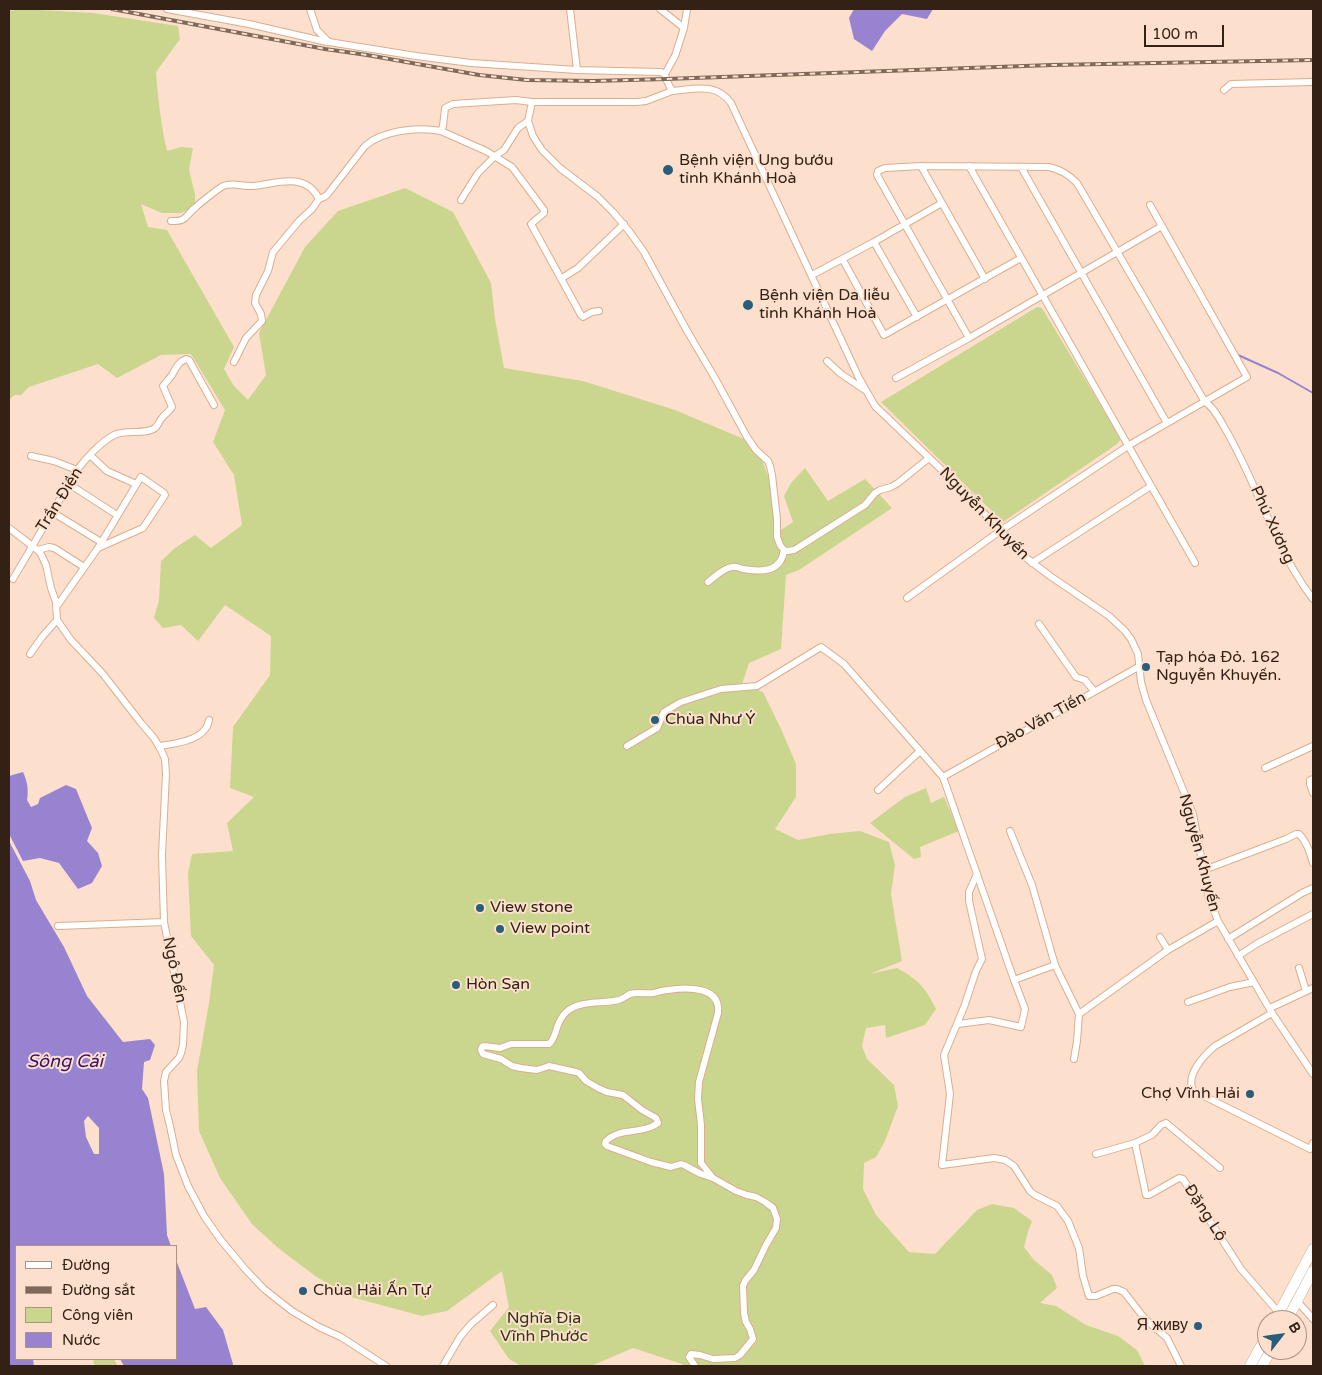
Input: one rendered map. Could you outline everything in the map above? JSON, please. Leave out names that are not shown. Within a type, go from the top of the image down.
[{"type":"main road","points":[[1290,1310],[1313,1248]]},
{"type":"main road","points":[[1282,1310],[1313,1271]]},
{"type":"main road","points":[[1250,1366],[1257,1353]]},
{"type":"street","points":[[169,9],[329,42],[454,61],[577,70],[661,72],[665,74]]},
{"type":"street","points":[[310,9],[317,30],[329,42]]},
{"type":"street","points":[[570,9],[577,70]]},
{"type":"street","points":[[660,9],[684,28]]},
{"type":"street","points":[[672,91],[665,74],[675,56],[684,28],[687,9]]},
{"type":"street","points":[[1224,90],[1232,84],[1313,82]]},
{"type":"street","name":"Nguyễn Khuyến","points":[[441,131],[445,108],[448,105],[516,100],[532,102],[637,102],[646,101],[672,91],[708,88],[722,92],[726,96],[738,116],[859,378],[876,406],[970,497],[1016,549],[1032,563],[1109,616],[1125,631],[1135,647],[1138,654],[1141,682],[1146,700],[1193,814],[1209,898],[1218,921],[1271,1010],[1313,1074]]},
{"type":"street","points":[[532,102],[528,121],[533,136],[542,150],[551,160],[598,197],[624,224],[644,252],[748,437],[756,450],[768,462],[772,475],[777,537],[784,550],[790,551],[799,547],[865,505],[875,493],[898,483],[929,458]]},
{"type":"street","points":[[461,200],[478,173],[504,150],[518,128],[528,121]]},
{"type":"street","points":[[234,362],[246,338],[262,321],[261,314],[255,303],[256,295],[268,271],[273,252],[299,221],[312,209],[319,198],[327,194],[371,140],[388,133],[401,131],[441,131],[495,156],[516,171],[544,210],[531,224],[582,317],[599,311]]},
{"type":"street","points":[[921,166],[985,278]]},
{"type":"street","name":"Phú Xương","points":[[905,224],[878,176],[878,171],[885,168],[921,166],[1021,166],[1049,167],[1070,175],[1077,183],[1205,402],[1211,405],[1236,447],[1282,549],[1297,578],[1313,599]]},
{"type":"street","points":[[968,166],[1195,563]]},
{"type":"street","points":[[1021,166],[1167,423]]},
{"type":"street","points":[[171,221],[185,218],[195,207],[218,189],[232,184],[254,186],[294,181],[312,188],[319,198]]},
{"type":"street","points":[[812,276],[942,203]]},
{"type":"street","points":[[907,598],[1000,531],[1128,446],[1247,377],[1150,205]]},
{"type":"street","points":[[562,278],[578,268],[624,224]]},
{"type":"street","points":[[905,224],[969,338]]},
{"type":"street","points":[[896,378],[1162,226]]},
{"type":"street","points":[[874,242],[917,317]]},
{"type":"street","points":[[843,260],[884,335],[1021,258]]},
{"type":"street","name":"Trần Điền","points":[[13,579],[77,470],[90,455],[114,435],[156,428],[161,419],[170,411],[172,407],[163,386],[182,360],[189,360],[214,405]]},
{"type":"street","points":[[828,361],[841,374],[866,390]]},
{"type":"street","points":[[90,455],[107,471],[136,484]]},
{"type":"street","points":[[31,456],[54,461],[77,470]]},
{"type":"street","points":[[57,606],[100,545],[141,477],[158,488],[164,495],[143,528],[100,545]]},
{"type":"street","points":[[69,484],[117,515]]},
{"type":"street","points":[[1032,563],[1151,486]]},
{"type":"street","points":[[52,512],[100,545]]},
{"type":"street","points":[[9,528],[41,554],[57,606],[56,620],[30,654]]},
{"type":"street","points":[[38,550],[49,547],[54,548],[84,567]]},
{"type":"street","points":[[708,582],[732,567],[759,571],[770,569],[780,562],[784,550]]},
{"type":"street","name":"Ngô Đến","points":[[56,620],[71,640],[103,674],[159,746],[166,767],[162,855],[164,922],[184,1022],[181,1053],[179,1058],[166,1072],[164,1081],[166,1110],[176,1155],[195,1202],[220,1238],[264,1289],[292,1311],[341,1337],[386,1366]]},
{"type":"street","points":[[1039,624],[1076,677],[1085,680],[1094,691]]},
{"type":"street","points":[[627,746],[658,728],[664,712],[681,702],[721,689],[757,686],[822,647],[844,664],[942,776],[1025,1009],[1021,1027],[989,1020],[958,1024]]},
{"type":"street","name":"Đào Văn Tiến","points":[[942,776],[1140,666]]},
{"type":"street","points":[[159,746],[185,741],[201,734],[206,729],[209,720]]},
{"type":"street","points":[[1265,768],[1313,746]]},
{"type":"street","points":[[878,790],[920,751]]},
{"type":"street","points":[[1313,779],[1310,780],[1310,784],[1313,793]]},
{"type":"street","points":[[1010,831],[1032,885],[1056,965],[1080,1014],[1074,1059]]},
{"type":"street","points":[[1204,870],[1296,834],[1302,837],[1313,864]]},
{"type":"street","points":[[977,874],[969,892],[969,902],[982,958],[958,1024],[944,1055],[950,1094],[942,1165],[994,1158],[1005,1160],[1014,1166],[1035,1195],[1057,1206],[1064,1215],[1079,1248],[1083,1276],[1089,1296],[1096,1296],[1113,1289],[1124,1292],[1145,1319],[1166,1338],[1181,1366]]},
{"type":"street","points":[[1228,939],[1313,888]]},
{"type":"street","points":[[1238,956],[1258,943],[1313,914]]},
{"type":"street","points":[[1080,1014],[1168,950],[1218,921]]},
{"type":"street","points":[[58,926],[164,922]]},
{"type":"street","points":[[1160,937],[1168,950]]},
{"type":"street","points":[[1014,980],[1056,965]]},
{"type":"street","points":[[1299,968],[1306,991]]},
{"type":"street","points":[[1188,1002],[1230,987],[1254,982]]},
{"type":"street","points":[[1312,1148],[1194,1091],[1191,1088],[1191,1079],[1202,1058],[1215,1046],[1271,1010],[1313,988]]},
{"type":"street","points":[[695,1366],[690,1357],[691,1354],[713,1358],[735,1358],[740,1355],[752,1339],[744,1312],[743,1286],[754,1270],[776,1228],[775,1212],[765,1202],[756,1197],[736,1191],[684,1165],[671,1167],[607,1146],[606,1141],[612,1136],[622,1132],[652,1127],[658,1123],[656,1118],[623,1096],[604,1091],[586,1081],[579,1073],[568,1070],[550,1066],[537,1070],[516,1067],[501,1059],[483,1054],[482,1047],[500,1048],[510,1044],[549,1044],[553,1040],[558,1023],[565,1013],[574,1007],[590,1002],[619,1000],[630,994],[650,994],[674,989],[708,992],[716,998],[718,1009],[717,1019],[699,1082],[698,1099],[701,1125],[701,1163],[713,1178]]},
{"type":"street","points":[[1096,1154],[1152,1135],[1161,1125],[1166,1123],[1220,1168]]},
{"type":"street","name":"Đặng Lộ","points":[[1135,1142],[1146,1195],[1179,1178],[1183,1180],[1241,1269],[1272,1310]]},
{"type":"street","points":[[1294,1297],[1313,1319]]},
{"type":"street","points":[[443,1366],[460,1337],[471,1324],[493,1305]]},
{"type":"green space","name":"Nghĩa Địa Vĩnh Phước","points":[[22,9],[93,13],[178,26],[180,39],[156,72],[161,122],[167,151],[181,147],[193,148],[189,170],[195,194],[195,207],[181,213],[162,213],[141,204],[148,227],[167,230],[234,347],[224,369],[234,386],[248,400],[266,375],[259,333],[305,247],[338,211],[405,188],[453,212],[491,283],[504,368],[583,381],[675,410],[751,442],[757,447],[778,502],[781,530],[793,522],[784,496],[791,483],[805,468],[828,501],[865,479],[892,508],[799,570],[786,575],[781,649],[749,663],[742,684],[763,692],[796,764],[796,797],[775,829],[798,840],[860,831],[889,842],[895,865],[891,894],[902,961],[870,974],[897,968],[911,976],[921,985],[936,1009],[925,1025],[886,1038],[885,1025],[866,1028],[862,1046],[867,1059],[894,1085],[898,1106],[885,1141],[876,1157],[864,1163],[863,1189],[876,1215],[909,1252],[935,1254],[977,1210],[992,1204],[1014,1208],[1032,1221],[1024,1247],[1034,1260],[1052,1275],[1057,1288],[1040,1303],[1056,1306],[1086,1325],[1118,1336],[1137,1350],[1145,1366],[683,1366],[682,1364],[633,1348],[591,1366],[521,1366],[509,1359],[490,1331],[509,1307],[502,1271],[447,1311],[422,1316],[351,1297],[315,1276],[277,1247],[252,1224],[220,1178],[199,1131],[197,1071],[214,965],[191,936],[188,873],[192,854],[233,851],[227,823],[254,797],[230,788],[233,727],[270,675],[271,636],[225,605],[198,641],[181,625],[163,628],[154,618],[159,600],[161,561],[175,548],[195,535],[211,548],[242,525],[234,475],[213,442],[225,410],[191,354],[161,355],[117,378],[98,364],[29,387],[21,395],[15,395],[9,399],[9,11]]},
{"type":"green space","points":[[1037,307],[1042,308],[1121,439],[1117,444],[1003,522],[881,402]]},
{"type":"green space","points":[[926,788],[931,803],[944,797],[959,831],[920,847],[921,857],[914,859],[870,823],[905,797]]},
{"type":"green space","points":[[114,1360],[117,1365],[95,1366],[93,1361]]},
{"type":"water","points":[[854,9],[933,9],[927,19],[902,14],[885,31],[872,51],[854,39],[849,18]]},
{"type":"water","points":[[23,772],[28,792],[27,800],[31,807],[38,804],[40,798],[66,785],[76,789],[92,828],[87,841],[98,853],[102,866],[92,883],[78,889],[59,863],[40,858],[23,861],[9,834],[9,776]]},
{"type":"water","name":"Sông Cái","points":[[9,841],[30,881],[36,900],[64,947],[87,996],[123,1042],[150,1039],[155,1045],[150,1060],[144,1062],[142,1089],[148,1098],[164,1174],[167,1235],[171,1245],[15,1245],[15,1360],[33,1360],[34,1366],[9,1366]],"holes":[[[88,1116],[99,1128],[99,1154],[94,1154],[86,1137],[84,1121]]]},
{"type":"water","points":[[178,1265],[195,1309],[206,1307],[223,1330],[233,1366],[124,1366],[121,1360],[178,1360]]},
{"type":"waterway","points":[[1238,355],[1278,373],[1313,393]]},
{"type":"railway","points":[[112,9],[325,49],[479,75],[527,80],[593,81],[1052,65],[1313,60]]},
{"type":"place","name":"Bệnh viện Ung bướu tỉnh Khánh Hoà","points":[[668,170]]},
{"type":"place","name":"Bệnh viện Da liễu tỉnh Khánh Hoà","points":[[748,305]]},
{"type":"place","name":"Tạp hóa Đỏ. 162 Nguyễn Khuyến.","points":[[1146,667]]},
{"type":"place","name":"Chùa Như Ý","points":[[655,720]]},
{"type":"place","name":"View stone","points":[[480,908]]},
{"type":"place","name":"View point","points":[[500,929]]},
{"type":"place","name":"Hòn Sạn","points":[[456,985]]},
{"type":"place","name":"Chợ Vĩnh Hải","points":[[1250,1094]]},
{"type":"place","name":"Chùa Hải Ấn Tự","points":[[303,1291]]},
{"type":"place","name":"Я живу","points":[[1198,1326]]}]
